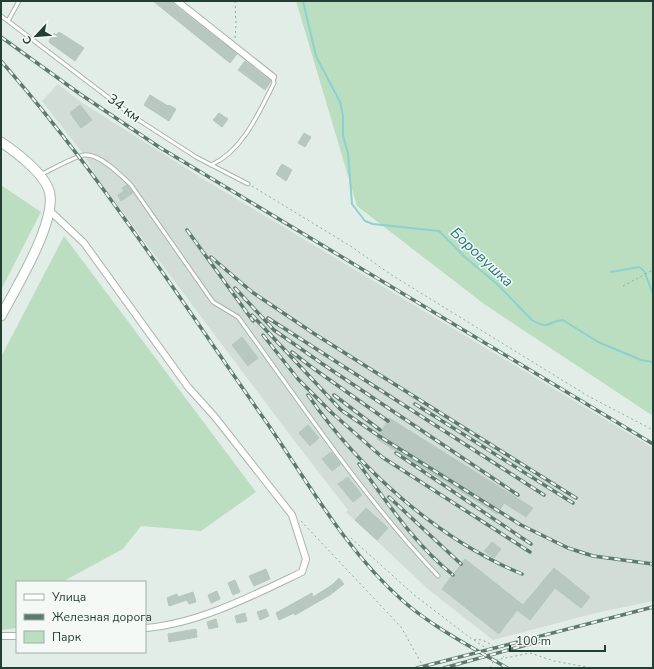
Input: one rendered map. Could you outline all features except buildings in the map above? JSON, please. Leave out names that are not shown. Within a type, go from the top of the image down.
[{"type":"main road","points":[[1,142],[40,175],[50,194],[49,210],[42,236],[1,316]]},
{"type":"street","points":[[178,1],[273,77]]},
{"type":"street","points":[[49,210],[84,243],[188,387],[215,417],[292,515],[306,559],[302,572],[233,605],[161,627],[146,628]]},
{"type":"street","points":[[1,636],[16,636]]},
{"type":"lane","points":[[8,21],[19,1]]},
{"type":"lane","name":"34 км","points":[[1,16],[134,117],[196,157],[248,184]]},
{"type":"lane","points":[[211,165],[229,155],[244,135],[274,83],[273,77]]},
{"type":"lane","points":[[40,175],[84,155],[94,157],[116,170],[131,185],[213,302],[238,318],[362,486],[404,539],[438,576]]},
{"type":"path","points":[[234,46],[236,25],[235,1]]},
{"type":"path","points":[[248,184],[274,198],[352,247],[390,274],[588,396],[653,430]]},
{"type":"path","points":[[623,286],[653,270]]},
{"type":"path","points":[[292,515],[303,522],[401,627],[424,668]]},
{"type":"path","points":[[351,538],[412,594],[473,640],[486,648]]},
{"type":"path","points":[[473,640],[478,639],[492,644],[504,657]]},
{"type":"path","points":[[490,668],[493,662],[504,657],[530,653],[554,661],[592,668]]},
{"type":"shaded area","points":[[58,84],[81,102],[200,177],[653,448],[653,601],[596,613],[493,640],[429,590],[346,512],[348,510],[286,430],[97,178],[84,155],[42,101]]},
{"type":"green space","points":[[296,1],[653,1],[653,416],[484,304],[357,206]]},
{"type":"green space","points":[[1,185],[41,212],[1,290]]},
{"type":"green space","points":[[64,236],[256,492],[201,531],[141,526],[123,549],[64,581],[16,581],[16,628],[1,630],[1,357]]},
{"type":"waterway","name":"Боровушка","points":[[303,1],[316,56],[340,102],[343,116],[343,136],[348,153],[352,204],[365,221],[373,224],[439,231],[466,258],[497,284],[532,320],[542,325],[563,320],[598,342],[641,360],[653,362]]},
{"type":"waterway","points":[[611,272],[639,267],[644,271],[653,294]]},
{"type":"railway","points":[[1,37],[80,94],[159,147],[653,444]]},
{"type":"railway","points":[[1,61],[37,104],[106,193],[267,423],[346,539],[364,561],[403,601],[427,620],[507,668]]},
{"type":"railway","points":[[187,230],[253,321]]},
{"type":"railway","points":[[211,257],[252,292],[313,333],[576,498]]},
{"type":"railway","points":[[235,288],[274,330],[518,495]]},
{"type":"railway","points":[[252,315],[341,410],[379,436],[521,525],[568,548],[593,556],[653,564]]},
{"type":"railway","points":[[268,318],[544,495]]},
{"type":"railway","points":[[263,335],[298,379],[332,413],[382,457],[530,552]]},
{"type":"railway","points":[[292,352],[388,421]]},
{"type":"railway","points":[[308,395],[328,423],[351,449],[403,500],[431,522],[461,542],[491,560],[522,574]]},
{"type":"railway","points":[[334,395],[380,430]]},
{"type":"railway","points":[[415,404],[573,503]]},
{"type":"railway","points":[[396,453],[531,544]]},
{"type":"railway","points":[[359,464],[414,537],[453,575]]},
{"type":"railway","points":[[389,497],[461,564]]},
{"type":"railway","points":[[417,668],[653,607]]},
{"type":"railway","points":[[444,668],[544,640]]}]
